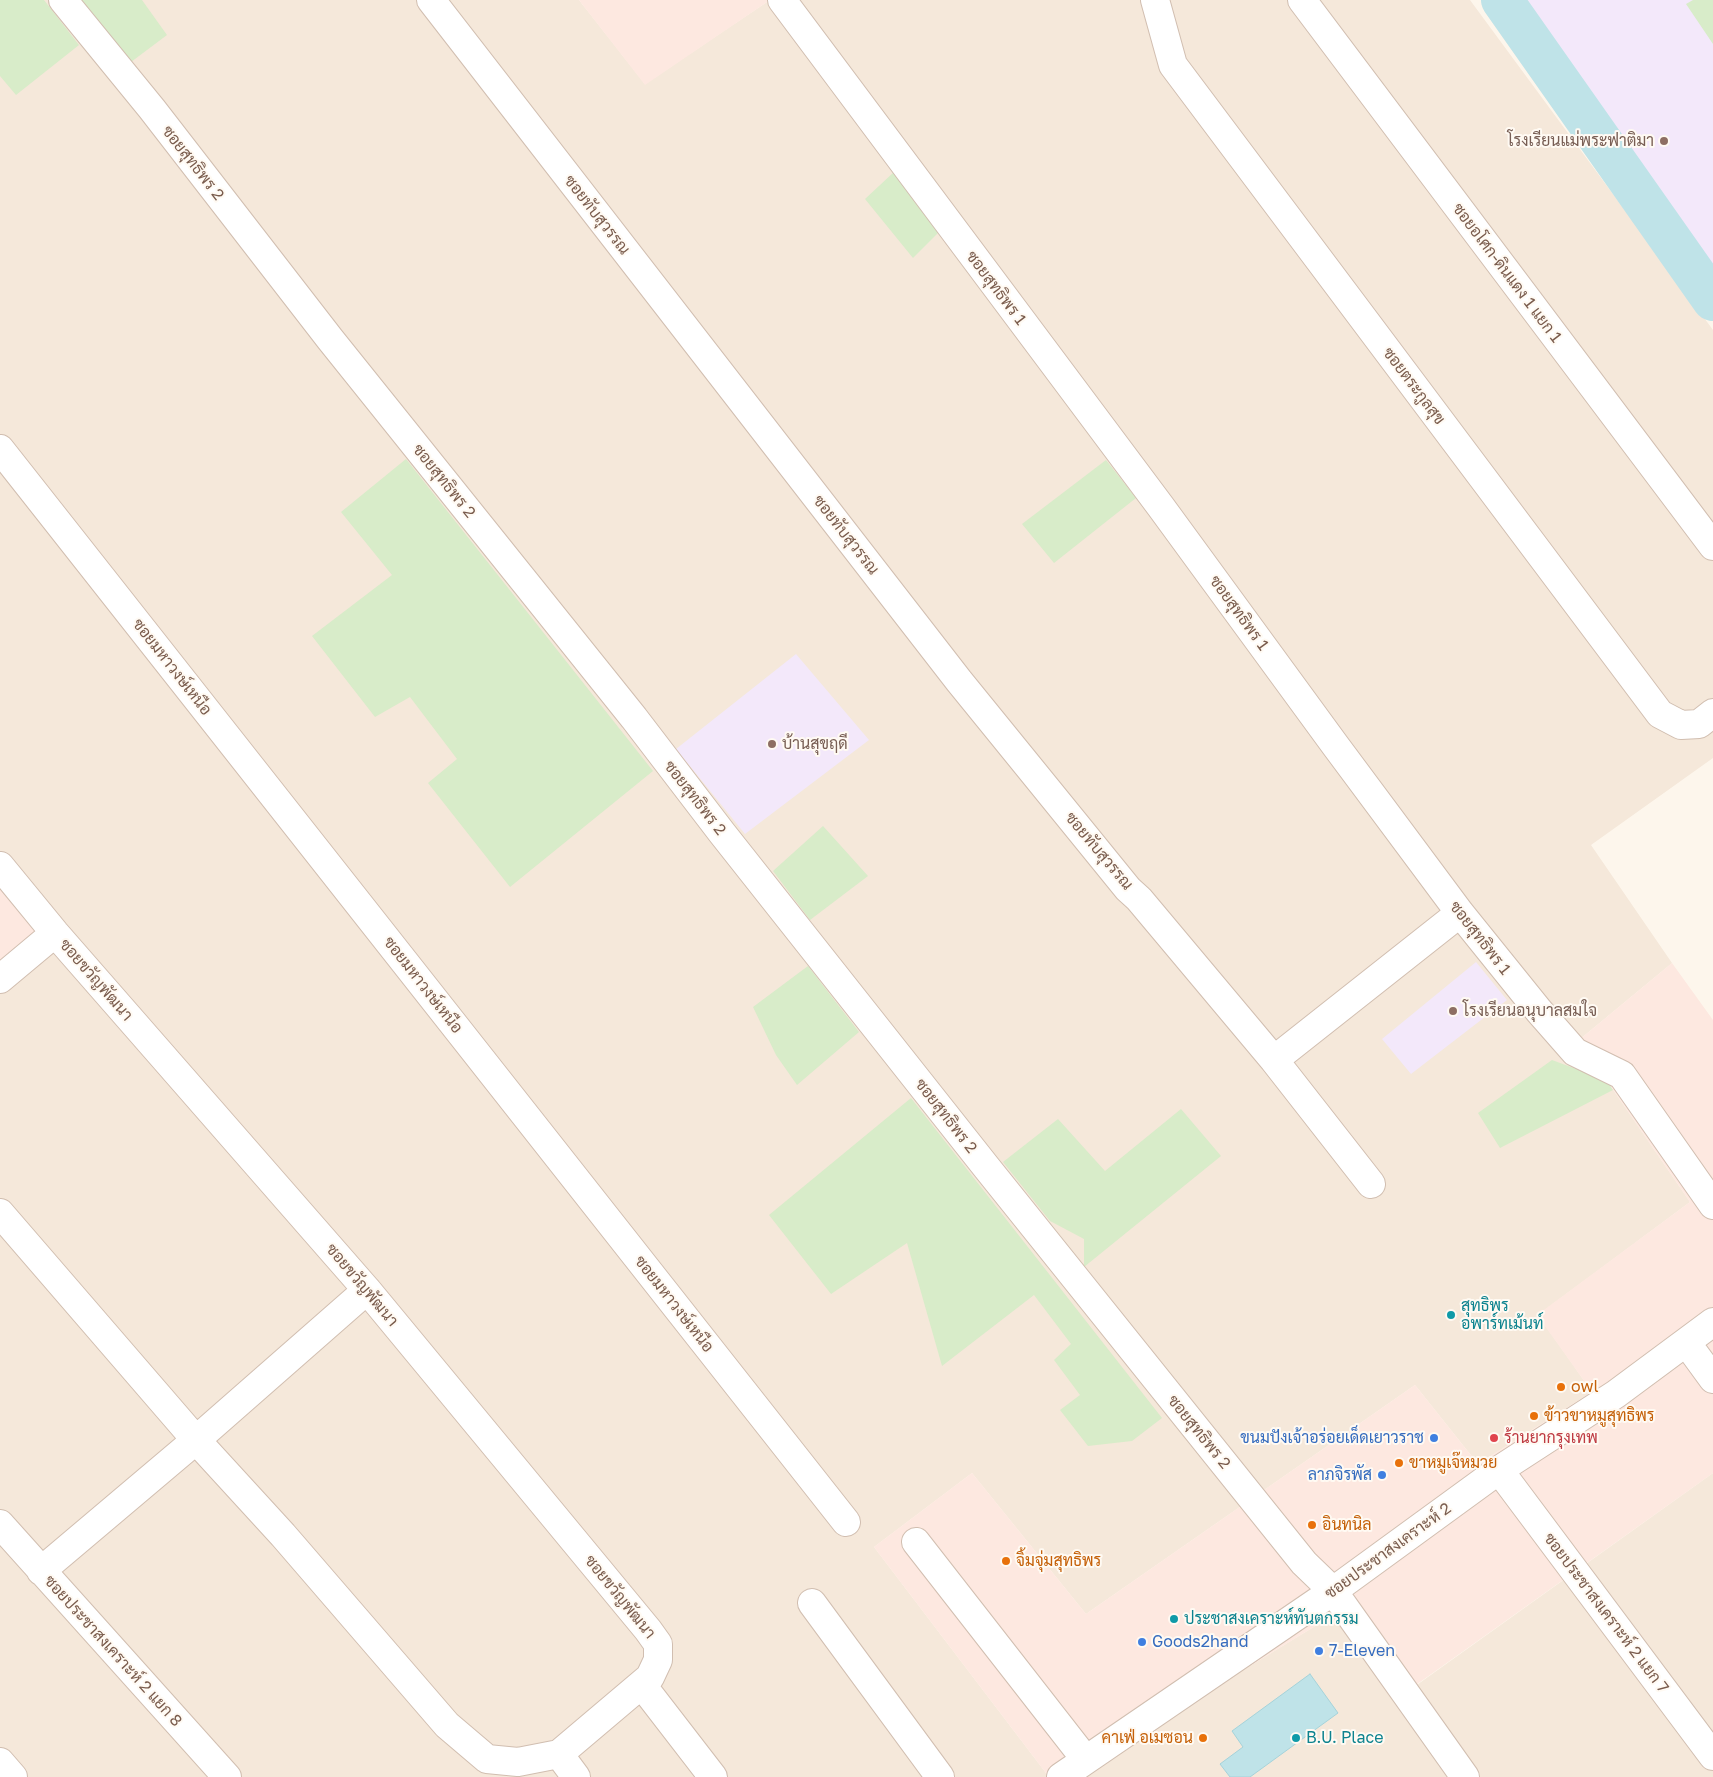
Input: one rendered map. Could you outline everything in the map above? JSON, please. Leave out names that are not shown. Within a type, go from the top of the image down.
[{"type":"street","name":"ซอยสุทธิพร 2","points":[[63,0],[152,110],[330,339],[634,718],[738,854],[1005,1191],[1304,1563],[1333,1591],[1465,1777]]},
{"type":"street","name":"ซอยทับสุวรรณ","points":[[431,0],[959,682],[1128,889],[1139,899],[1274,1060],[1371,1184]]},
{"type":"street","name":"ซอยสุทธิพร 1","points":[[782,0],[1167,514],[1334,745],[1460,913],[1539,1011],[1575,1052],[1622,1075],[1713,1205]]},
{"type":"street","name":"ซอยตระกูลสุข","points":[[1155,0],[1173,65],[1660,714],[1682,725],[1699,724],[1713,714]]},
{"type":"street","name":"ซอยอโศก-ดินแดง 1 แยก 1","points":[[1302,0],[1713,546]]},
{"type":"street","name":"ซอยมหาวงษ์เหนือ","points":[[0,448],[846,1522]]},
{"type":"street","name":"ซอยขวัญพัฒนา","points":[[0,866],[55,933],[367,1290],[658,1644],[658,1660],[650,1677],[560,1754],[518,1762],[487,1759],[454,1730],[196,1440],[0,1214]]},
{"type":"street","points":[[1274,1060],[1460,913]]},
{"type":"street","points":[[0,979],[55,933]]},
{"type":"street","points":[[41,1571],[196,1440],[367,1290]]},
{"type":"street","name":"ซอยประชาสงเคราะห์ 2","points":[[1073,1771],[1333,1591],[1499,1470],[1616,1394],[1713,1322]]},
{"type":"street","points":[[1686,1342],[1713,1379]]},
{"type":"street","name":"ซอยประชาสงเคราะห์ 2 แยก 7","points":[[1499,1470],[1713,1756]]},
{"type":"street","name":"ซอยประชาสงเคราะห์ 2 แยก 8","points":[[6,1542],[41,1571],[228,1777]]},
{"type":"street","points":[[916,1542],[1073,1771]]},
{"type":"street","points":[[812,1603],[940,1777]]},
{"type":"street","points":[[642,1685],[713,1777]]},
{"type":"street","points":[[560,1754],[576,1777]]},
{"type":"street","points":[[0,1762],[13,1777]]},
{"type":"shaded area","points":[[0,0],[579,0],[645,84],[770,0],[1470,0],[1713,330],[1713,758],[1591,845],[1672,963],[1579,1040],[1690,1202],[1538,1315],[1592,1392],[1478,1464],[1415,1385],[1086,1614],[972,1473],[874,1547],[1049,1777],[0,1777]]},
{"type":"shaded area","points":[[579,0],[770,0],[645,85]]},
{"type":"shaded area","name":"โรงเรียนแม่พระฟาติมา","points":[[1518,0],[1713,0],[1713,282]]},
{"type":"shaded area","name":"บ้านสุขฤดี","points":[[796,654],[869,740],[745,834],[676,749]]},
{"type":"shaded area","points":[[0,865],[51,931],[0,972]]},
{"type":"shaded area","name":"โรงเรียนอนุบาลสมใจ","points":[[1476,962],[1507,1000],[1411,1074],[1382,1039]]},
{"type":"shaded area","points":[[1672,963],[1713,1020],[1713,1473],[1413,1687],[1353,1603],[1163,1719],[1086,1777],[1049,1777],[874,1547],[972,1473],[1086,1614],[1415,1385],[1478,1464],[1592,1392],[1537,1315],[1690,1202],[1579,1040]]},
{"type":"shaded area","points":[[1713,1473],[1713,1777],[1086,1777],[1163,1719],[1353,1603],[1414,1687]]},
{"type":"green space","points":[[0,0],[44,0],[79,45],[16,95],[0,76]]},
{"type":"green space","points":[[80,0],[142,0],[167,35],[131,62]]},
{"type":"green space","points":[[1693,0],[1713,0],[1713,44],[1686,4]]},
{"type":"green space","points":[[894,172],[940,231],[913,258],[865,199]]},
{"type":"green space","points":[[406,459],[653,771],[510,887],[428,783],[457,759],[410,697],[375,717],[312,636],[392,575],[341,512]]},
{"type":"green space","points":[[1106,460],[1136,498],[1054,563],[1022,524]]},
{"type":"green space","points":[[823,826],[868,876],[810,920],[773,871]]},
{"type":"green space","points":[[808,966],[859,1032],[797,1085],[776,1055],[753,1007]]},
{"type":"green space","points":[[1552,1060],[1606,1080],[1613,1090],[1500,1148],[1478,1113]]},
{"type":"green space","points":[[911,1098],[1162,1418],[1132,1441],[1088,1446],[1060,1410],[1080,1395],[1054,1360],[1071,1344],[1034,1295],[942,1366],[907,1243],[831,1294],[769,1215]]},
{"type":"green space","points":[[1181,1109],[1221,1156],[1084,1267],[1084,1239],[1050,1221],[1003,1162],[1058,1119],[1105,1171]]},
{"type":"water","points":[[1310,1674],[1338,1713],[1250,1777],[1230,1777],[1220,1764],[1243,1747],[1232,1731]]},
{"type":"waterway","points":[[1502,0],[1713,300]]},
{"type":"place","name":"โรงเรียนแม่พระฟาติมา","points":[[1664,141]]},
{"type":"place","name":"บ้านสุขฤดี","points":[[772,744]]},
{"type":"place","name":"โรงเรียนอนุบาลสมใจ","points":[[1453,1011]]},
{"type":"place","name":"สุทธิพร อพาร์ทเม้นท์","points":[[1451,1315]]},
{"type":"place","name":"owl","points":[[1561,1387]]},
{"type":"place","name":"ข้าวขาหมูสุทธิพร","points":[[1534,1416]]},
{"type":"place","name":"ขนมปังเจ้าอร่อยเด็ดเยาวราช","points":[[1434,1438]]},
{"type":"place","name":"ร้านยากรุงเทพ","points":[[1494,1438]]},
{"type":"place","name":"ขาหมูเจ๊หมวย","points":[[1399,1463]]},
{"type":"place","name":"ลาภจิรพัส","points":[[1382,1475]]},
{"type":"place","name":"อินทนิล","points":[[1312,1525]]},
{"type":"place","name":"จิ้มจุ่มสุทธิพร","points":[[1006,1561]]},
{"type":"place","name":"ประชาสงเคราะห์ทันตกรรม","points":[[1174,1619]]},
{"type":"place","name":"Goods2hand","points":[[1142,1642]]},
{"type":"place","name":"7-Eleven","points":[[1319,1651]]},
{"type":"place","name":"คาเฟ่ อเมซอน","points":[[1203,1738]]},
{"type":"place","name":"B.U. Place","points":[[1296,1738]]}]
